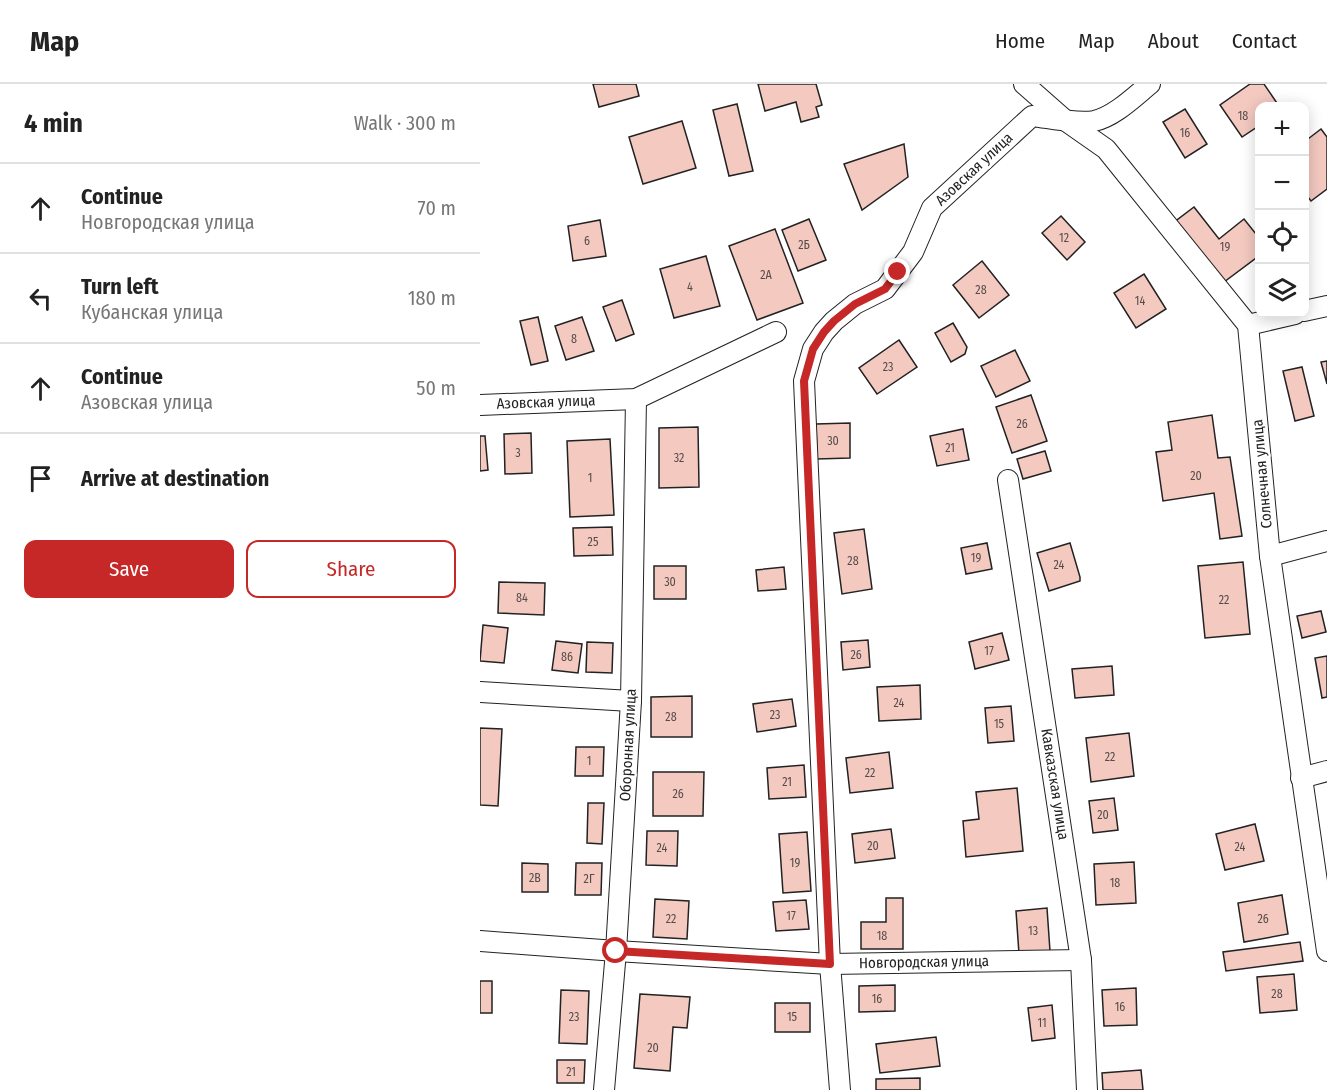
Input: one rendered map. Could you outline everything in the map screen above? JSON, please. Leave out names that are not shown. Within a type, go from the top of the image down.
[{"type":"street","points":[[1024,84],[1066,121],[1106,149],[1248,325],[1278,318]]},
{"type":"street","name":"Азовская улица","points":[[830,964],[804,381],[813,349],[834,321],[855,304],[885,289],[913,252],[932,208],[1032,116],[1066,121],[1095,121],[1112,113],[1150,84]]},
{"type":"street","points":[[1309,310],[1327,306]]},
{"type":"street","name":"Солнечная улица","points":[[1248,325],[1270,556],[1327,951]]},
{"type":"street","name":"Азовская улица","points":[[480,405],[636,399],[776,332]]},
{"type":"street","name":"Оборонная улица","points":[[604,1090],[616,951],[631,701],[636,399]]},
{"type":"street","name":"Кавказская улица","points":[[1008,480],[1082,960],[1087,1090]]},
{"type":"street","points":[[1270,556],[1327,541]]},
{"type":"street","points":[[480,692],[631,701]]},
{"type":"street","points":[[1301,778],[1327,771]]},
{"type":"street","name":"Новгородская улица","points":[[480,941],[830,964],[1082,960]]},
{"type":"street","points":[[830,964],[840,1090]]},
{"type":"building","points":[[593,84],[636,84],[639,96],[599,107]]},
{"type":"building","points":[[758,84],[816,84],[822,105],[816,107],[819,117],[801,122],[796,102],[765,111]]},
{"type":"building","points":[[1250,84],[1264,84],[1276,102],[1255,102],[1255,128],[1242,137],[1220,105]]},
{"type":"building","points":[[737,104],[753,171],[729,176],[713,110]]},
{"type":"building","points":[[1185,109],[1207,144],[1185,158],[1163,122]]},
{"type":"building","points":[[682,121],[696,168],[643,184],[629,137]]},
{"type":"building","points":[[1321,129],[1327,137],[1327,189],[1311,201],[1309,198],[1309,138]]},
{"type":"building","points":[[904,144],[908,177],[862,210],[844,164]]},
{"type":"building","points":[[1194,207],[1219,239],[1244,219],[1255,233],[1255,259],[1220,285],[1173,223]]},
{"type":"building","points":[[1061,216],[1085,242],[1067,260],[1042,233]]},
{"type":"building","points":[[809,219],[826,260],[798,271],[782,230]]},
{"type":"building","points":[[600,220],[606,256],[573,261],[568,226]]},
{"type":"building","points":[[775,229],[803,303],[757,320],[729,246]]},
{"type":"building","points":[[706,256],[720,306],[674,318],[660,269]]},
{"type":"building","points":[[982,261],[1009,295],[979,318],[953,285]]},
{"type":"building","points":[[1144,274],[1166,309],[1136,328],[1114,293]]},
{"type":"building","points":[[622,300],[634,334],[616,341],[603,307]]},
{"type":"building","points":[[538,317],[548,361],[531,365],[520,321]]},
{"type":"building","points":[[582,317],[594,351],[566,360],[555,326]]},
{"type":"building","points":[[953,323],[967,347],[965,354],[951,362],[935,333]]},
{"type":"building","points":[[899,340],[917,367],[877,394],[859,368]]},
{"type":"building","points":[[1015,350],[1030,381],[996,397],[981,366]]},
{"type":"building","points":[[1327,361],[1327,384],[1321,362]]},
{"type":"building","points":[[1302,367],[1314,416],[1295,421],[1283,371]]},
{"type":"building","points":[[1031,395],[1047,441],[1012,453],[996,407]]},
{"type":"building","points":[[1212,415],[1218,458],[1230,457],[1242,536],[1220,539],[1214,493],[1163,501],[1156,452],[1172,450],[1168,422]]},
{"type":"building","points":[[850,423],[850,458],[817,459],[816,424]]},
{"type":"building","points":[[698,427],[699,487],[659,488],[659,428]]},
{"type":"building","points":[[963,429],[969,460],[937,466],[930,436]]},
{"type":"building","points":[[531,433],[532,473],[505,474],[504,434]]},
{"type":"building","points":[[480,436],[485,436],[488,470],[480,471]]},
{"type":"building","points":[[610,439],[614,515],[570,517],[567,441]]},
{"type":"building","points":[[1045,451],[1051,471],[1023,479],[1017,459]]},
{"type":"building","points":[[612,527],[613,555],[574,556],[573,528]]},
{"type":"building","points":[[864,529],[872,589],[842,594],[834,533]]},
{"type":"building","points":[[987,543],[992,569],[966,574],[961,548]]},
{"type":"building","points":[[1070,543],[1080,581],[1049,591],[1037,553]]},
{"type":"building","points":[[1243,562],[1250,634],[1205,638],[1198,566]]},
{"type":"building","points":[[654,566],[686,566],[686,599],[654,599]]},
{"type":"building","points":[[784,567],[786,589],[758,591],[756,570]]},
{"type":"building","points":[[499,582],[545,583],[544,615],[498,613]]},
{"type":"building","points":[[1321,611],[1326,632],[1302,638],[1297,616]]},
{"type":"building","points":[[483,625],[508,628],[504,663],[480,661]]},
{"type":"building","points":[[1002,633],[1009,660],[975,669],[969,642]]},
{"type":"building","points":[[868,640],[870,667],[843,670],[841,642]]},
{"type":"building","points":[[556,641],[582,644],[578,673],[552,670]]},
{"type":"building","points":[[587,642],[613,643],[612,673],[586,672]]},
{"type":"building","points":[[1327,656],[1327,697],[1322,698],[1315,658]]},
{"type":"building","points":[[1112,666],[1114,695],[1075,698],[1072,669]]},
{"type":"building","points":[[920,685],[921,719],[879,721],[877,687]]},
{"type":"building","points":[[692,696],[692,737],[651,737],[651,697]]},
{"type":"building","points":[[792,699],[796,726],[757,732],[753,704]]},
{"type":"building","points":[[1011,706],[1014,741],[988,743],[985,708]]},
{"type":"building","points":[[480,728],[502,729],[498,806],[480,805]]},
{"type":"building","points":[[1129,733],[1134,776],[1091,782],[1086,738]]},
{"type":"building","points":[[576,747],[604,747],[603,776],[575,776]]},
{"type":"building","points":[[889,752],[893,788],[850,793],[846,758]]},
{"type":"building","points":[[804,765],[806,797],[769,799],[767,768]]},
{"type":"building","points":[[653,772],[704,772],[703,816],[653,816]]},
{"type":"building","points":[[1017,788],[1023,851],[966,857],[963,821],[979,819],[976,792]]},
{"type":"building","points":[[1114,798],[1118,830],[1093,833],[1089,801]]},
{"type":"building","points":[[588,803],[604,803],[602,844],[587,843]]},
{"type":"building","points":[[1255,824],[1264,861],[1225,870],[1216,834]]},
{"type":"building","points":[[891,829],[895,858],[855,863],[852,834]]},
{"type":"building","points":[[647,831],[678,831],[677,866],[646,865]]},
{"type":"building","points":[[807,832],[811,891],[783,893],[779,834]]},
{"type":"building","points":[[1134,862],[1136,903],[1096,905],[1094,864]]},
{"type":"building","points":[[522,863],[548,864],[548,892],[522,892]]},
{"type":"building","points":[[576,863],[602,863],[601,895],[575,895]]},
{"type":"building","points":[[1282,895],[1288,934],[1244,942],[1238,903]]},
{"type":"building","points":[[886,898],[903,898],[903,949],[861,949],[861,922],[886,922]]},
{"type":"building","points":[[655,899],[689,901],[687,939],[653,937]]},
{"type":"building","points":[[806,900],[809,929],[776,931],[773,902]]},
{"type":"building","points":[[1047,908],[1050,951],[1019,954],[1016,911]]},
{"type":"building","points":[[1300,942],[1303,961],[1226,971],[1223,952]]},
{"type":"building","points":[[1294,974],[1297,1010],[1260,1013],[1257,977]]},
{"type":"building","points":[[480,981],[492,981],[492,1013],[480,1013]]},
{"type":"building","points":[[895,985],[895,1011],[859,1012],[859,986]]},
{"type":"building","points":[[1136,988],[1137,1025],[1104,1026],[1102,990]]},
{"type":"building","points":[[561,990],[589,991],[587,1044],[559,1043]]},
{"type":"building","points":[[640,994],[690,997],[687,1028],[673,1027],[670,1071],[634,1068]]},
{"type":"building","points":[[775,1003],[810,1003],[810,1032],[775,1032]]},
{"type":"building","points":[[1052,1005],[1055,1038],[1032,1041],[1028,1008]]},
{"type":"building","points":[[936,1037],[940,1066],[880,1073],[876,1044]]},
{"type":"building","points":[[557,1060],[585,1060],[584,1083],[557,1083]]},
{"type":"building","points":[[1141,1070],[1143,1090],[1103,1090],[1102,1073]]},
{"type":"building","points":[[920,1078],[920,1090],[876,1090],[876,1079]]},
{"type":"route","points":[[616,951],[830,964],[804,381],[813,349],[824,332],[855,304],[885,289],[898,272]]}]
